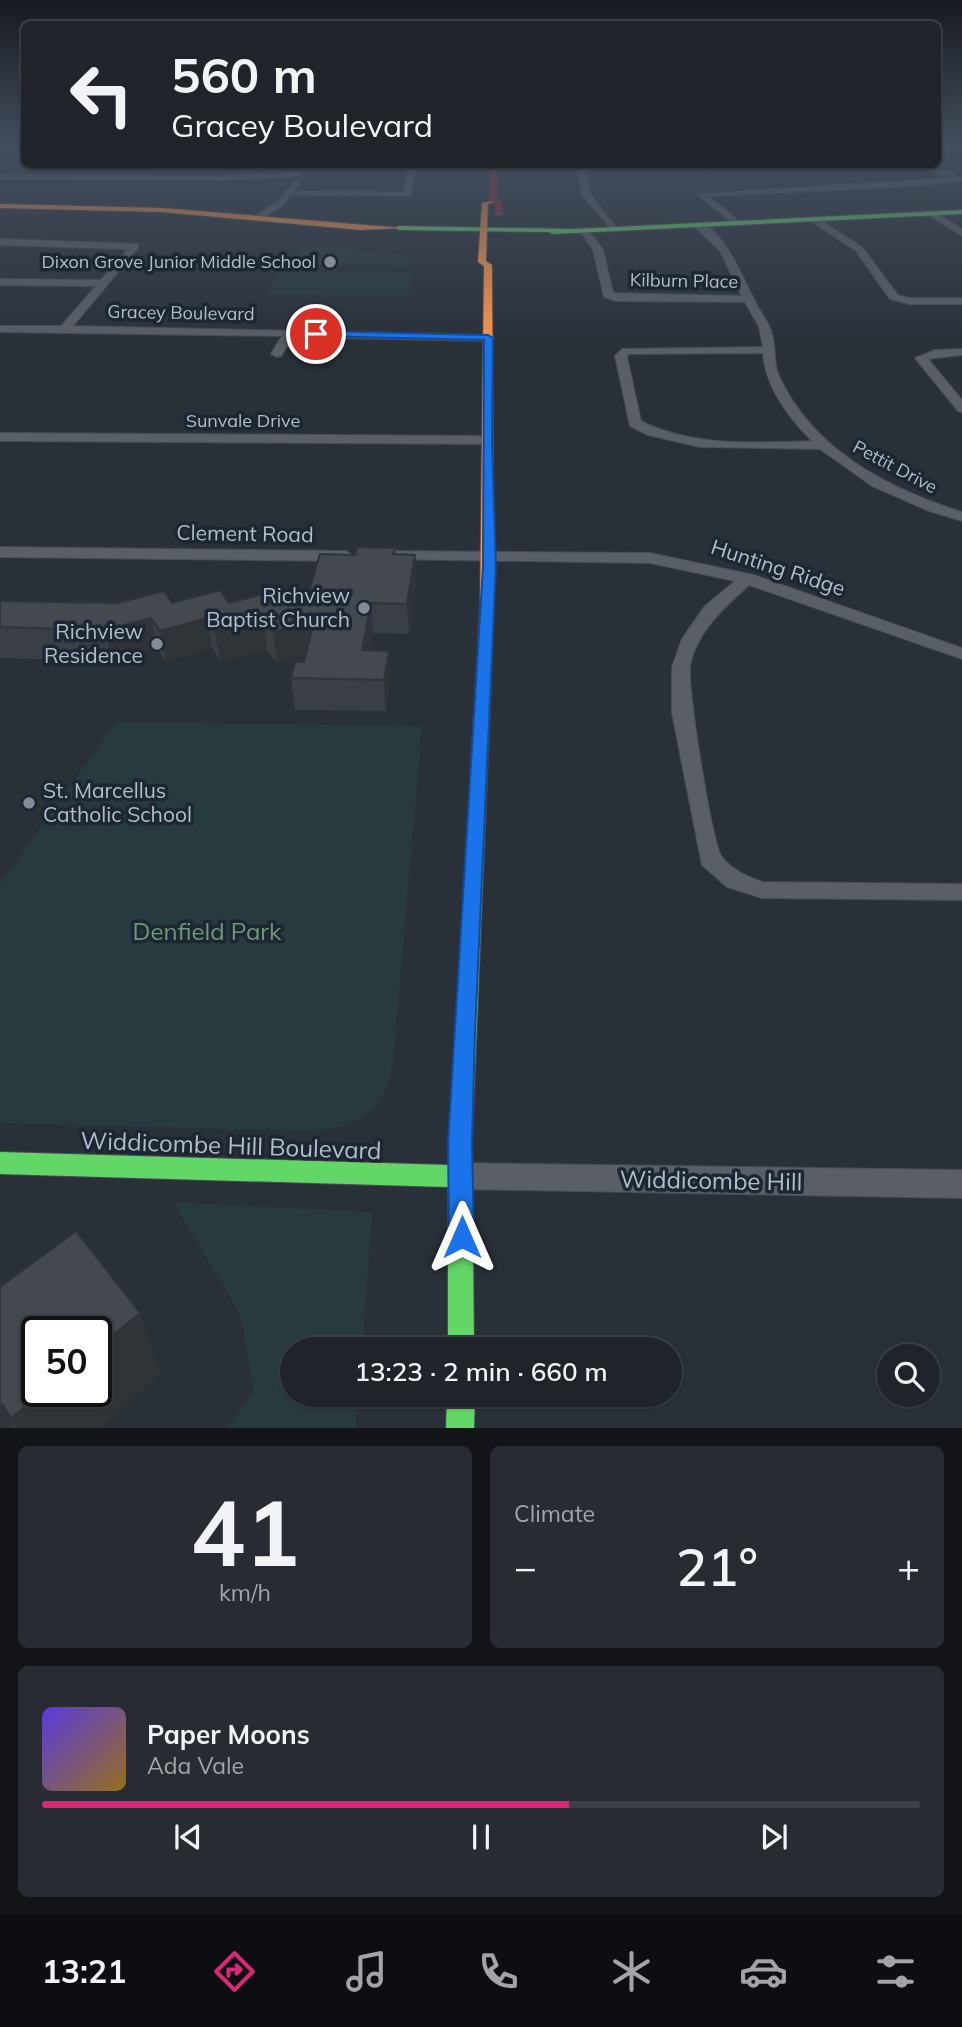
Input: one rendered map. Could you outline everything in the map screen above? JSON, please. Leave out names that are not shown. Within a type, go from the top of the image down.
[{"type":"main road","points":[[191,214],[394,229],[491,230],[615,229],[919,214]]},
{"type":"main road","points":[[461,1337],[461,1176],[466,992],[489,556],[486,440],[488,265],[499,261],[487,214]]},
{"type":"main road","name":"Widdicombe Hill Boulevard","points":[[0,1163],[461,1176]]},
{"type":"main road","points":[[460,1428],[461,1407]]},
{"type":"street","points":[[255,219],[264,214]]},
{"type":"street","points":[[602,214],[615,229]]},
{"type":"street","points":[[725,214],[736,223]]},
{"type":"street","points":[[932,214],[962,233]]},
{"type":"street","points":[[814,219],[859,249],[894,297],[909,301],[962,302]]},
{"type":"street","name":"Pettit Drive","points":[[698,225],[719,242],[731,258],[748,299],[767,333],[771,373],[804,428],[842,460],[894,490],[962,517]]},
{"type":"street","name":"Kilburn Place","points":[[578,230],[598,250],[608,295],[616,298],[748,299]]},
{"type":"street","points":[[0,242],[135,246],[64,329]]},
{"type":"street","points":[[0,282],[104,283]]},
{"type":"street","name":"Gracey Boulevard","points":[[0,329],[290,332],[341,337],[488,338]]},
{"type":"street","points":[[130,342],[139,330]]},
{"type":"street","points":[[277,354],[290,332]]},
{"type":"street","points":[[768,350],[625,351],[621,356],[635,423],[648,432],[723,444],[825,445]]},
{"type":"street","points":[[962,352],[935,353],[921,358],[962,408]]},
{"type":"street","name":"Sunvale Drive","points":[[0,438],[486,440]]},
{"type":"street","name":"Clement Road","points":[[0,552],[489,556]]},
{"type":"street","name":"Hunting Ridge","points":[[489,556],[650,558],[748,578],[962,654]]},
{"type":"street","points":[[748,578],[710,611],[691,639],[681,667],[682,713],[710,859],[736,881],[762,890],[962,891]]},
{"type":"street","name":"Widdicombe Hill","points":[[461,1176],[962,1184]]},
{"type":"green space","points":[[308,246],[410,256],[407,265],[281,264],[237,274],[265,257],[287,259]]},
{"type":"green space","points":[[278,274],[412,274],[408,296],[267,295]]},
{"type":"green space","name":"Denfield Park","points":[[116,722],[422,726],[393,1063],[382,1095],[375,1107],[365,1116],[340,1127],[307,1131],[0,1123],[0,884]]},
{"type":"green space","points":[[173,1202],[372,1212],[363,1337],[280,1337],[280,1407],[358,1407],[356,1428],[227,1428],[254,1392],[240,1314]]},
{"type":"building","points":[[357,547],[395,548],[393,554],[415,555],[407,604],[371,603],[362,650],[389,651],[384,680],[291,678],[295,662],[304,662],[314,621],[273,632],[263,619],[215,632],[207,618],[160,631],[151,618],[105,630],[0,627],[0,601],[117,603],[164,591],[172,603],[220,590],[229,603],[275,591],[285,603],[307,598],[320,554],[355,555]]},
{"type":"building","points":[[76,1231],[140,1313],[112,1336],[112,1316],[21,1316],[21,1407],[24,1407],[11,1418],[3,1405],[0,1407],[0,1287]]},
{"type":"traffic: fast","points":[[553,232],[928,214]]},
{"type":"traffic: fast","points":[[399,228],[572,230]]},
{"type":"traffic: fast","points":[[461,1337],[460,1142],[487,608]]},
{"type":"traffic: fast","points":[[0,1163],[461,1176]]},
{"type":"traffic: fast","points":[[460,1428],[461,1407]]},
{"type":"traffic: slow","points":[[202,214],[361,228],[399,228]]},
{"type":"traffic: slow","points":[[484,214],[482,262],[488,265],[487,608]]},
{"type":"place","name":"Dixon Grove Junior Middle School","points":[[330,262]]},
{"type":"place","name":"Richview Baptist Church","points":[[364,608]]},
{"type":"place","name":"Richview Residence","points":[[157,644]]},
{"type":"place","name":"St. Marcellus Catholic School","points":[[29,803]]},
{"type":"route","points":[[316,334],[341,337],[488,338],[486,440],[489,566],[464,1033],[460,1142],[462,1237]]}]
